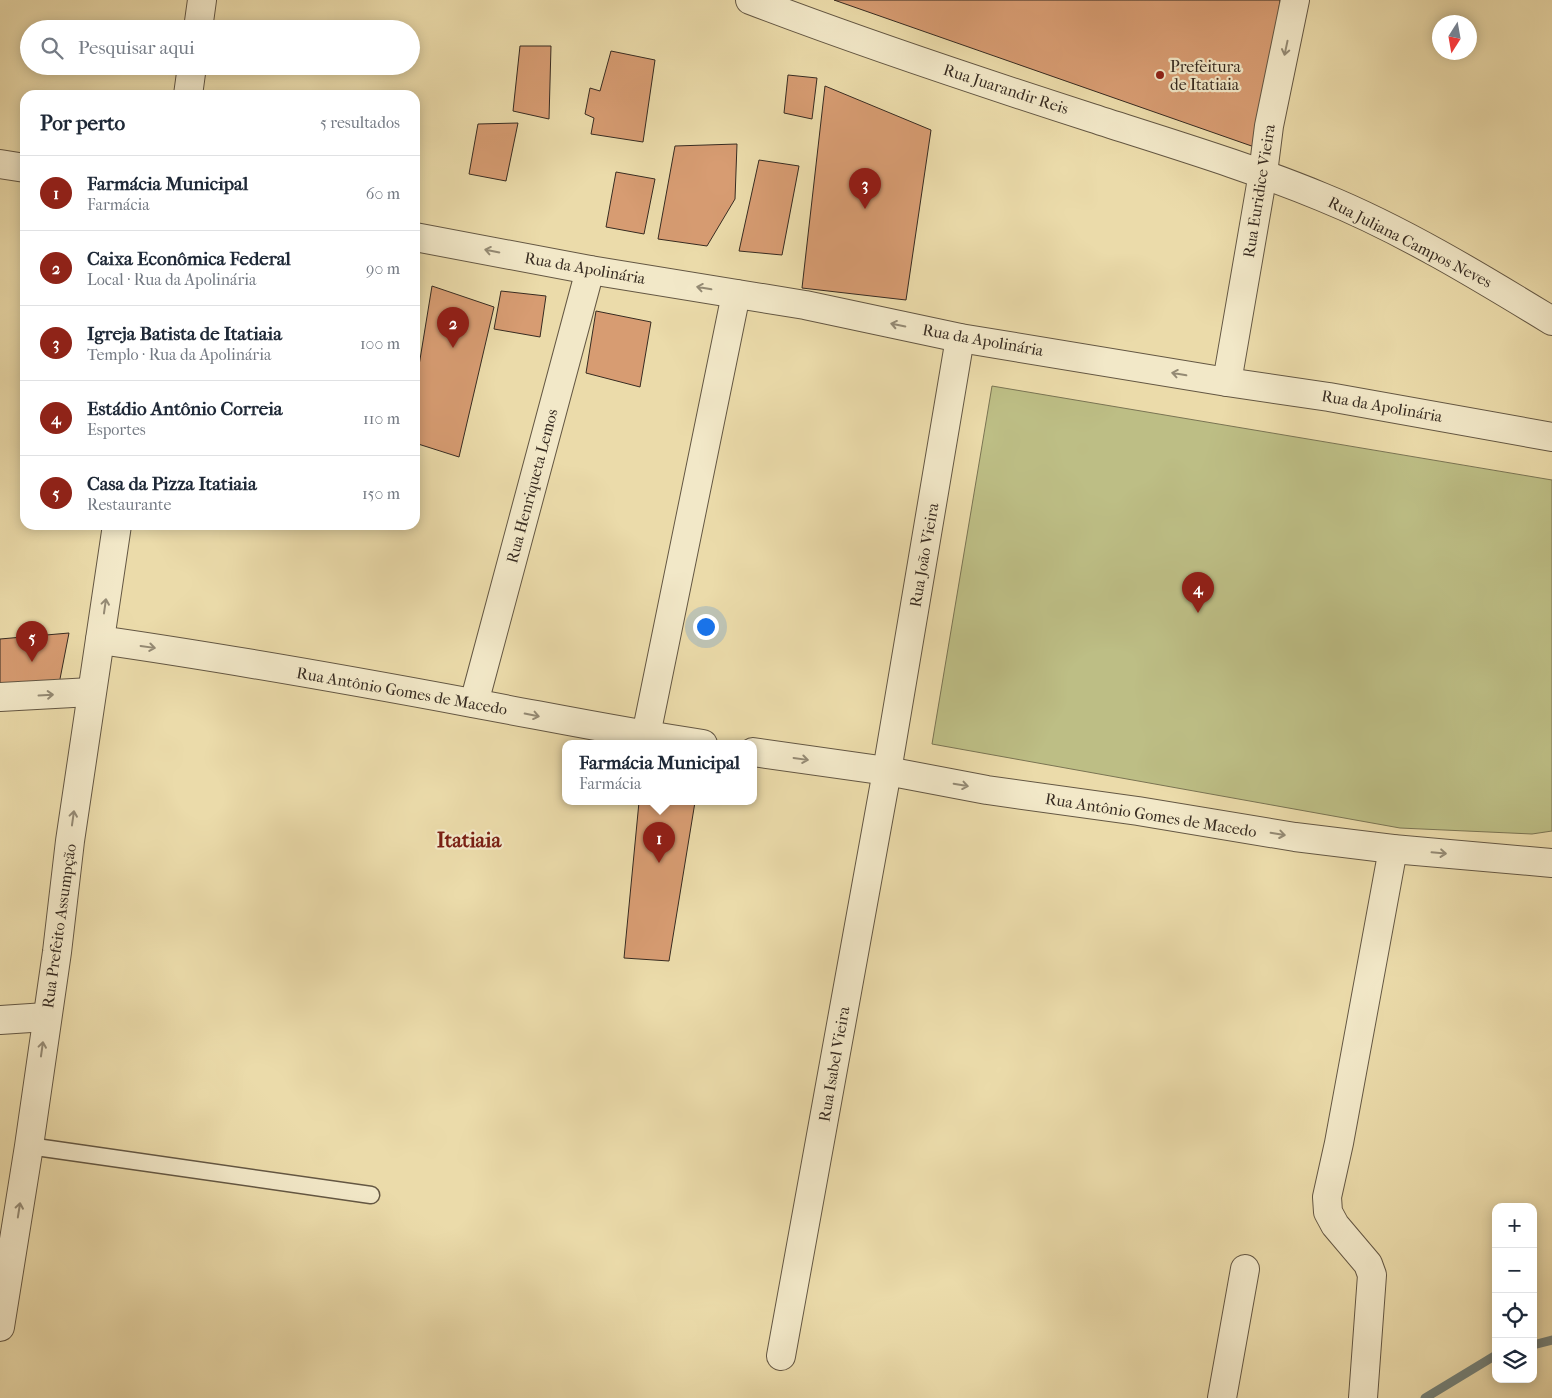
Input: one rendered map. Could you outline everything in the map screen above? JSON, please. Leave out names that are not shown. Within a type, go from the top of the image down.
[{"type":"street","points":[[199,20],[202,0]]},
{"type":"street","name":"Rua Juarandir Reis","points":[[750,0],[821,27],[1263,174]]},
{"type":"street","name":"Rua Euridice Vieira","points":[[1227,382],[1263,174],[1269,126],[1295,0]]},
{"type":"street","points":[[189,90],[191,75]]},
{"type":"street","points":[[0,164],[20,167]]},
{"type":"street","name":"Rua Juliana Campos Neves","points":[[1263,174],[1324,198],[1387,227],[1498,288],[1552,321]]},
{"type":"street","name":"Rua da Apolinária","points":[[420,238],[590,270],[805,306],[960,338],[1329,397],[1552,436]]},
{"type":"street","name":"Rua Henriqueta Lemos","points":[[474,703],[590,270]]},
{"type":"street","points":[[646,735],[736,294]]},
{"type":"street","name":"Rua João Vieira","points":[[887,772],[960,338]]},
{"type":"street","name":"Rua Prefeito Assumpção","points":[[0,1327],[29,1146],[91,692],[116,530]]},
{"type":"street","name":"Rua Antônio Gomes de Macedo","points":[[100,640],[208,656],[678,740]]},
{"type":"street","points":[[0,697],[91,692]]},
{"type":"street","name":"Rua Antônio Gomes de Macedo","points":[[757,753],[1295,837],[1393,849],[1552,863]]},
{"type":"street","name":"Rua Isabel Vieira","points":[[781,1356],[887,772]]},
{"type":"street","points":[[1363,1398],[1372,1275],[1368,1264],[1335,1225],[1328,1212],[1327,1197],[1393,849]]},
{"type":"street","points":[[0,1020],[46,1017]]},
{"type":"street","points":[[1222,1398],[1246,1269]]},
{"type":"lane","points":[[29,1146],[371,1195]]},
{"type":"green space","points":[[992,386],[1552,480],[1552,831],[1532,834],[1400,828],[932,744]]},
{"type":"building","name":"Prefeitura de Itatiaia","points":[[834,0],[1280,0],[1263,150]]},
{"type":"building","points":[[520,46],[551,46],[549,119],[513,111]]},
{"type":"building","points":[[611,51],[655,60],[643,142],[591,134],[594,118],[585,114],[590,88],[600,91]]},
{"type":"building","points":[[788,75],[817,78],[812,119],[784,113]]},
{"type":"building","points":[[825,86],[931,130],[906,300],[802,288]]},
{"type":"building","points":[[518,123],[506,181],[469,174],[478,124]]},
{"type":"building","points":[[737,144],[735,199],[707,246],[658,239],[675,146]]},
{"type":"building","points":[[759,160],[799,166],[782,255],[739,251]]},
{"type":"building","points":[[616,172],[655,179],[644,234],[606,227]]},
{"type":"building","points":[[432,286],[494,307],[459,457],[420,445],[420,359]]},
{"type":"building","points":[[501,291],[546,296],[540,337],[494,329]]},
{"type":"building","points":[[596,311],[651,322],[640,387],[586,373]]},
{"type":"building","points":[[69,633],[59,684],[0,686],[0,639]]},
{"type":"building","points":[[639,805],[695,805],[669,961],[624,958]]},
{"type":"waterway","points":[[1537,1344],[1552,1340]]},
{"type":"waterway","points":[[1425,1398],[1492,1357]]},
{"type":"place","name":"Prefeitura de Itatiaia","points":[[1160,75]]},
{"type":"place","name":"Igreja Batista de Itatiaia","points":[[865,209]]},
{"type":"place","name":"Caixa Econômica Federal","points":[[453,348]]},
{"type":"place","name":"Estádio Antônio Correia","points":[[1198,613]]},
{"type":"place","name":"Casa da Pizza Itatiaia","points":[[32,662]]},
{"type":"place","name":"Farmácia Municipal","points":[[659,863]]},
{"type":"district","name":"Itatiaia","points":[[469,840]]}]
